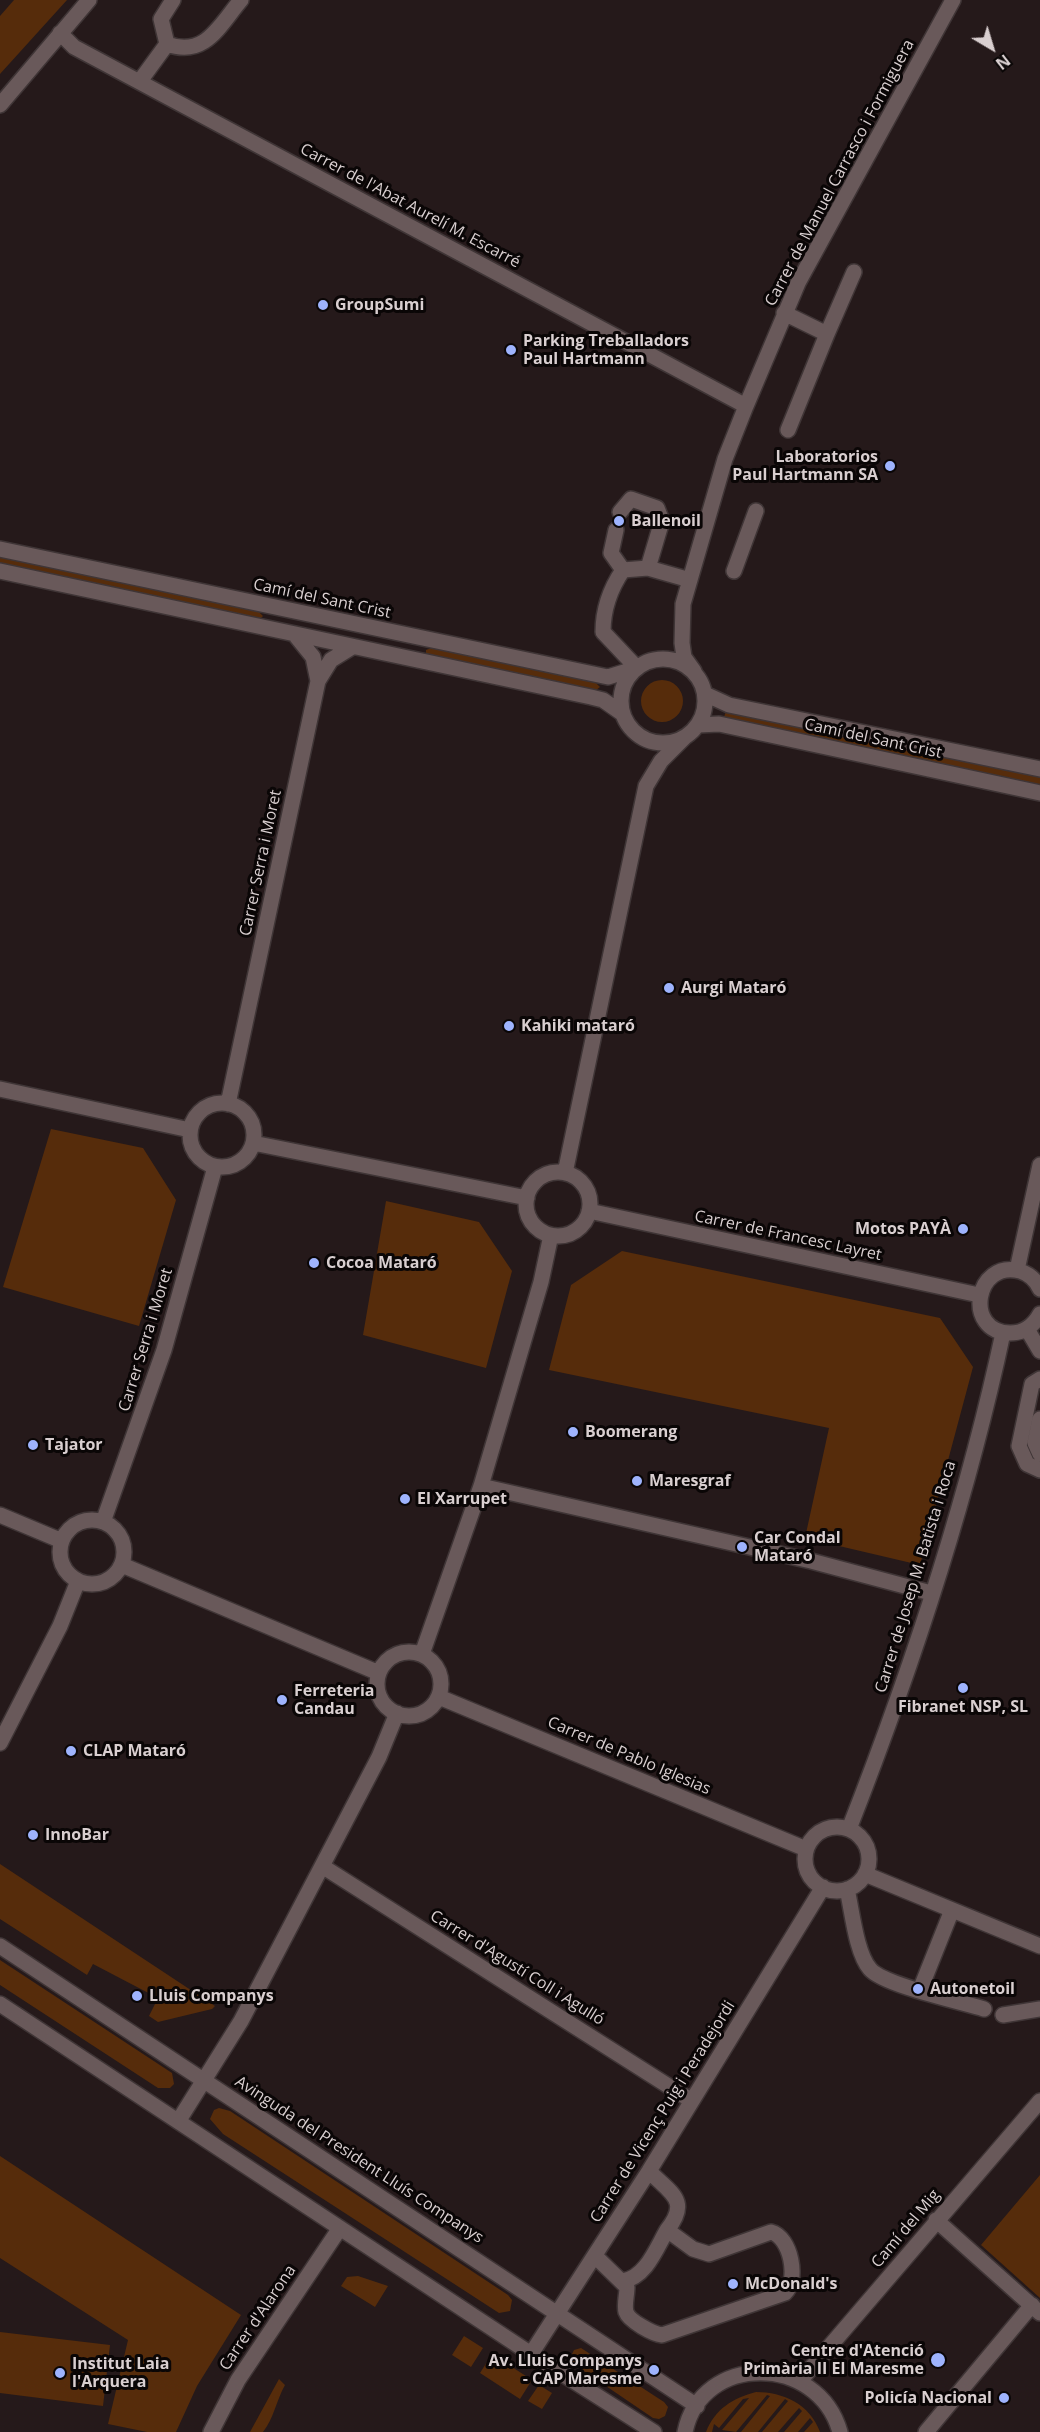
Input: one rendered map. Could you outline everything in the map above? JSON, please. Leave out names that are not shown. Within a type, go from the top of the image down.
[{"type":"street","points":[[0,105],[89,0]]},
{"type":"street","points":[[140,81],[167,44],[161,19],[173,0]]},
{"type":"street","points":[[167,44],[187,48],[206,41],[241,0]]},
{"type":"street","name":"Carrer de Manuel Carrasco i Formiguera","points":[[694,672],[684,657],[683,604],[725,459],[784,313],[845,195],[953,0]]},
{"type":"street","name":"Carrer de l'Abat Aurelí M. Escarré","points":[[60,33],[74,47],[746,406]]},
{"type":"street","points":[[788,430],[854,272]]},
{"type":"street","points":[[784,313],[827,334]]},
{"type":"street","points":[[620,512],[631,499],[657,508],[662,521],[648,568]]},
{"type":"street","points":[[734,571],[756,511]]},
{"type":"street","points":[[616,530],[611,553],[623,570]]},
{"type":"street","name":"Camí del Sant Crist","points":[[0,549],[591,675],[619,675],[637,668]]},
{"type":"street","points":[[637,668],[603,632],[603,617],[613,584],[623,570],[648,568],[690,580]]},
{"type":"street","points":[[0,571],[603,700],[623,714]]},
{"type":"street","name":"Carrer Serra i Moret","points":[[228,1104],[318,681],[313,657],[296,636]]},
{"type":"street","points":[[318,681],[331,660],[352,647]]},
{"type":"street","points":[[565,1173],[646,786],[661,761],[698,725],[706,705],[705,694],[694,672],[685,664],[662,658],[650,660],[628,677],[622,689],[623,714],[628,726],[646,740],[666,744],[685,737]]},
{"type":"street","name":"Camí del Sant Crist","points":[[705,694],[729,705],[1040,769]]},
{"type":"street","name":"Camí del Sant Crist","points":[[698,725],[719,724],[1040,793]]},
{"type":"street","points":[[0,1089],[190,1130]]},
{"type":"street","points":[[215,1104],[228,1104],[246,1114],[254,1132],[253,1143],[243,1160],[225,1167],[214,1167],[204,1162],[195,1153],[190,1142],[190,1130],[195,1118],[204,1109],[215,1104]]},
{"type":"street","points":[[253,1143],[527,1198]]},
{"type":"street","points":[[1017,1270],[1040,1165]]},
{"type":"street","name":"Carrer Serra i Moret","points":[[103,1522],[164,1350],[214,1167]]},
{"type":"street","points":[[555,1172],[565,1173],[573,1176],[585,1187],[589,1211],[584,1223],[575,1231],[564,1236],[551,1235],[534,1226],[526,1208],[527,1198],[537,1180],[555,1172]]},
{"type":"street","name":"Carrer de Francesc Layret","points":[[589,1211],[979,1295]]},
{"type":"street","points":[[422,1654],[481,1485],[541,1282],[551,1235]]},
{"type":"street","points":[[1040,1289],[1032,1278],[1017,1270],[1007,1270],[989,1278],[979,1295],[980,1311],[984,1319],[996,1330],[1004,1333],[1016,1333],[1027,1329],[1040,1314]]},
{"type":"street","points":[[1027,1329],[1040,1351]]},
{"type":"street","name":"Carrer de Josep M. Batista i Roca","points":[[849,1829],[918,1640],[966,1481],[1004,1333]]},
{"type":"street","points":[[1040,1378],[1032,1384],[1019,1446],[1027,1464],[1040,1470]]},
{"type":"street","points":[[1040,1419],[1035,1443],[1040,1454]]},
{"type":"street","points":[[481,1485],[811,1561],[931,1593]]},
{"type":"street","points":[[0,1515],[62,1541]]},
{"type":"street","points":[[91,1520],[103,1522],[119,1535],[123,1544],[122,1565],[116,1574],[99,1584],[78,1581],[70,1576],[61,1560],[62,1541],[69,1530],[79,1523],[91,1520]]},
{"type":"street","points":[[122,1565],[379,1673]]},
{"type":"street","points":[[0,1743],[60,1626],[78,1581]]},
{"type":"street","points":[[409,1652],[422,1654],[437,1667],[441,1687],[439,1697],[426,1712],[406,1716],[397,1713],[382,1701],[377,1683],[379,1673],[386,1662],[396,1655],[409,1652]]},
{"type":"street","name":"Carrer de Pablo Iglesias","points":[[439,1697],[806,1849]]},
{"type":"street","points":[[179,2120],[241,2021],[379,1756],[397,1713]]},
{"type":"street","points":[[836,1826],[849,1829],[865,1843],[869,1853],[865,1874],[861,1880],[847,1889],[823,1887],[816,1882],[806,1867],[806,1849],[823,1829],[836,1826]]},
{"type":"street","name":"Carrer d'Agustí Coll i Agulló","points":[[322,1866],[692,2101]]},
{"type":"street","points":[[865,1874],[1040,1946]]},
{"type":"street","name":"Carrer de Vicenç Puig i Peradejordi","points":[[531,2354],[649,2171],[823,1887]]},
{"type":"street","points":[[847,1889],[862,1956],[871,1971],[920,1990],[984,2009]]},
{"type":"street","points":[[920,1990],[952,1910]]},
{"type":"street","name":"Avinguda del President Lluís Companys","points":[[0,1946],[205,2080],[554,2318],[697,2406]]},
{"type":"street","points":[[0,2004],[531,2354],[654,2432]]},
{"type":"street","points":[[1002,2015],[1040,2009]]},
{"type":"street","name":"Camí del Mig","points":[[800,2381],[1040,2101]]},
{"type":"street","points":[[623,2282],[632,2280],[641,2273],[680,2210],[679,2202],[649,2171]]},
{"type":"street","points":[[926,2432],[1036,2309],[936,2220]]},
{"type":"street","name":"Carrer d'Alarona","points":[[212,2432],[238,2380],[340,2228]]},
{"type":"street","points":[[595,2256],[623,2282],[627,2294],[625,2311],[655,2334],[662,2335],[784,2293],[791,2287],[794,2273],[784,2241],[777,2233],[771,2232],[709,2254],[702,2253],[667,2230]]},
{"type":"street","points":[[685,2432],[697,2406],[713,2389],[733,2378],[755,2372],[778,2374],[800,2381],[822,2397],[837,2420],[840,2432]]},
{"type":"shaded area","points":[[14,0],[67,0],[0,74],[0,16]]},
{"type":"shaded area","points":[[0,556],[257,610],[263,616],[259,620],[0,566]]},
{"type":"shaded area","points":[[431,648],[594,681],[600,687],[595,691],[426,655],[426,650]]},
{"type":"shaded area","points":[[662,680],[677,686],[683,701],[677,716],[662,722],[647,716],[641,701],[647,686]]},
{"type":"shaded area","points":[[726,711],[1040,776],[1040,785],[728,720],[724,717]]},
{"type":"shaded area","points":[[51,1129],[143,1148],[176,1200],[139,1326],[3,1287]]},
{"type":"shaded area","points":[[386,1201],[479,1222],[512,1271],[486,1368],[363,1335]]},
{"type":"shaded area","points":[[622,1251],[940,1318],[973,1367],[920,1565],[805,1538],[829,1428],[549,1370],[571,1285]]},
{"type":"shaded area","points":[[0,1864],[215,2006],[212,2009],[158,2022],[149,2016],[158,1998],[93,1964],[87,1975],[0,1919]]},
{"type":"shaded area","points":[[0,1960],[172,2073],[174,2084],[170,2088],[158,2088],[0,1985]]},
{"type":"shaded area","points":[[219,2108],[230,2111],[508,2295],[512,2300],[510,2311],[499,2313],[223,2134],[210,2119],[214,2110]]},
{"type":"shaded area","points":[[0,2156],[241,2315],[197,2386],[176,2432],[147,2432],[108,2424],[128,2340],[0,2258]]},
{"type":"shaded area","points":[[1040,2175],[1040,2298],[981,2245]]},
{"type":"shaded area","points":[[358,2276],[388,2286],[375,2307],[341,2286],[347,2277]]},
{"type":"shaded area","points":[[0,2332],[110,2345],[103,2406],[0,2393]]},
{"type":"shaded area","points":[[464,2336],[483,2348],[471,2367],[452,2355]]},
{"type":"shaded area","points":[[581,2348],[664,2402],[668,2407],[665,2416],[659,2419],[653,2418],[578,2367],[572,2362],[571,2356],[574,2350]]},
{"type":"shaded area","points":[[492,2354],[532,2380],[520,2399],[480,2373]]},
{"type":"shaded area","points":[[279,2379],[285,2385],[270,2421],[263,2432],[250,2432]]},
{"type":"shaded area","points":[[539,2385],[552,2393],[542,2409],[528,2401]]},
{"type":"shaded area","points":[[756,2392],[776,2394],[802,2407],[810,2414],[820,2432],[804,2432],[813,2422],[810,2418],[798,2432],[784,2432],[802,2411],[799,2408],[778,2432],[762,2432],[788,2401],[785,2399],[758,2432],[741,2432],[770,2396],[767,2395],[736,2432],[722,2430],[749,2398],[743,2399],[719,2428],[714,2424],[712,2432],[706,2432],[714,2417],[732,2401]]},
{"type":"place","name":"GroupSumi","points":[[323,305]]},
{"type":"place","name":"Parking Treballadors Paul Hartmann","points":[[511,350]]},
{"type":"place","name":"Laboratorios Paul Hartmann SA","points":[[890,466]]},
{"type":"place","name":"Ballenoil","points":[[619,521]]},
{"type":"place","name":"Aurgi Mataró","points":[[669,988]]},
{"type":"place","name":"Kahiki mataró","points":[[509,1026]]},
{"type":"place","name":"Motos PAYÀ","points":[[963,1229]]},
{"type":"place","name":"Cocoa Mataró","points":[[314,1263]]},
{"type":"place","name":"Boomerang","points":[[573,1432]]},
{"type":"place","name":"Tajator","points":[[33,1445]]},
{"type":"place","name":"Maresgraf","points":[[637,1481]]},
{"type":"place","name":"El Xarrupet","points":[[405,1499]]},
{"type":"place","name":"Car Condal Mataró","points":[[742,1547]]},
{"type":"place","name":"Fibranet NSP, SL","points":[[963,1688]]},
{"type":"place","name":"Ferreteria Candau","points":[[282,1700]]},
{"type":"place","name":"CLAP Mataró","points":[[71,1751]]},
{"type":"place","name":"InnoBar","points":[[33,1835]]},
{"type":"place","name":"Autonetoil","points":[[918,1989]]},
{"type":"place","name":"Lluis Companys","points":[[137,1996]]},
{"type":"place","name":"McDonald's","points":[[733,2284]]},
{"type":"place","name":"Centre d'Atenció Primària II El Maresme","points":[[938,2360]]},
{"type":"place","name":"Av. Lluis Companys - CAP Maresme","points":[[654,2370]]},
{"type":"place","name":"Institut Laia l'Arquera","points":[[60,2373]]},
{"type":"place","name":"Policía Nacional","points":[[1004,2398]]}]
